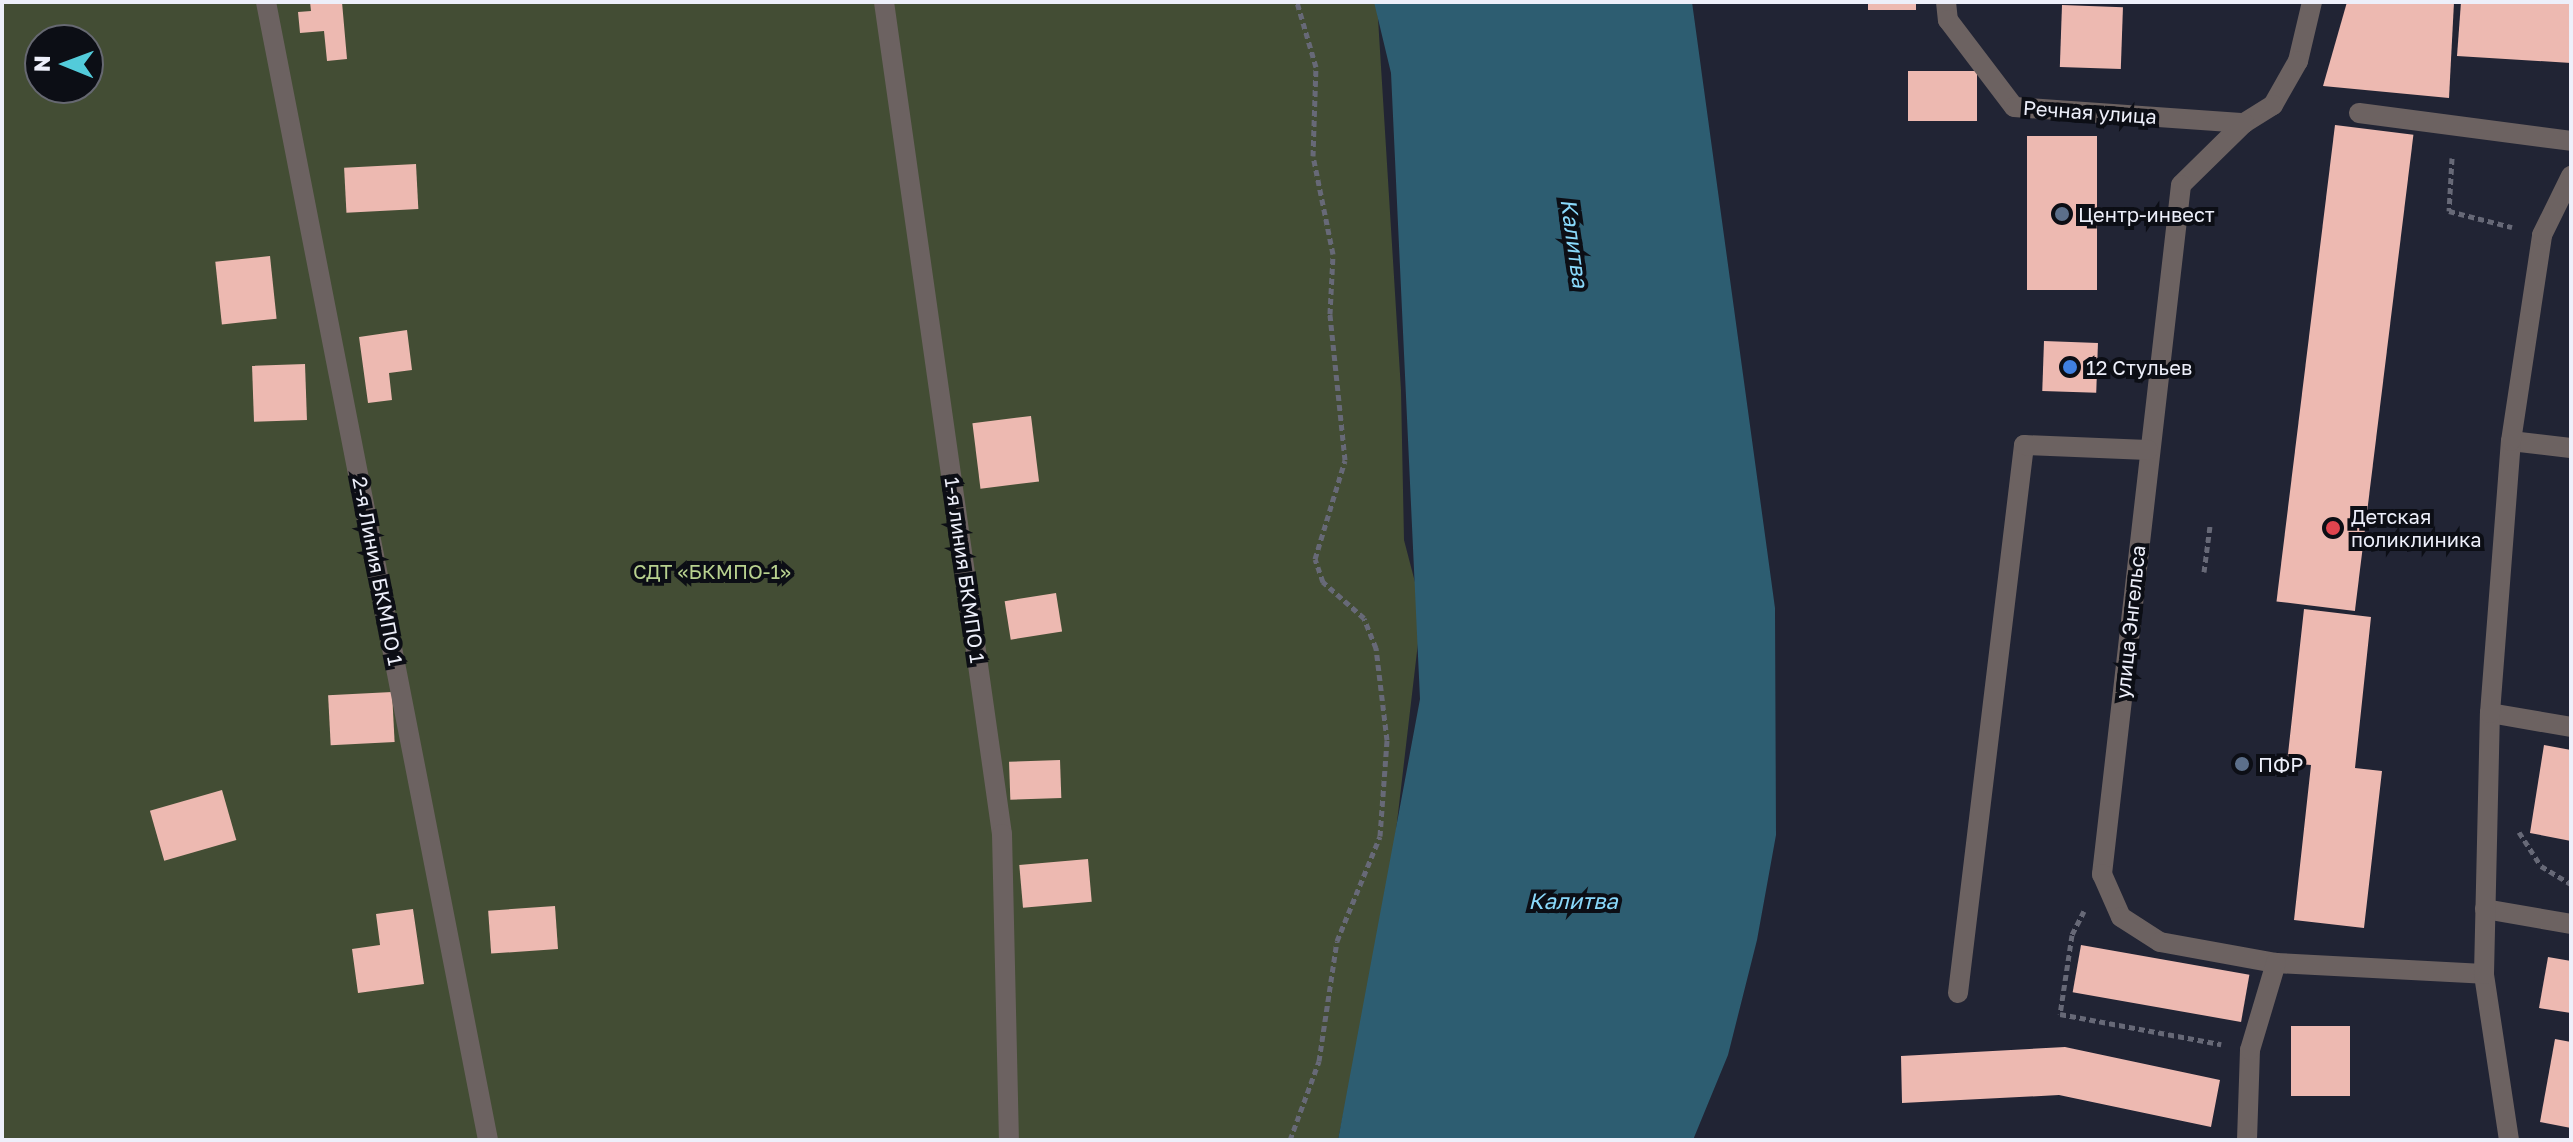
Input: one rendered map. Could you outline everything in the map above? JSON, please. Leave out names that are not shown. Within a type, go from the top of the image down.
[{"type":"street","name":"2-я Линия БКМПО 1","points":[[266,2],[488,1140]]},
{"type":"street","name":"1-я линия БКМПО 1","points":[[884,2],[1002,834],[1009,1140]]},
{"type":"street","name":"Речная улица","points":[[1946,2],[1948,20],[2014,107],[2244,123]]},
{"type":"street","name":"улица Энгельса","points":[[2102,874],[2148,450],[2181,185],[2244,123],[2273,105],[2298,61],[2312,2]]},
{"type":"street","points":[[2359,113],[2571,141]]},
{"type":"street","points":[[2509,1140],[2484,974],[2490,713],[2511,441],[2542,235],[2571,176]]},
{"type":"street","points":[[2511,441],[2571,448]]},
{"type":"street","points":[[1958,993],[2024,445],[2148,450]]},
{"type":"street","points":[[2490,713],[2571,727]]},
{"type":"street","points":[[2102,874],[2121,917],[2160,942],[2276,963],[2484,974]]},
{"type":"street","points":[[2485,909],[2571,924]]},
{"type":"street","points":[[2247,1140],[2250,1050],[2276,963]]},
{"type":"path","points":[[1290,1140],[1319,1061],[1337,941],[1380,836],[1387,740],[1376,648],[1364,618],[1323,582],[1315,559],[1345,460],[1330,314],[1333,254],[1313,156],[1316,67],[1297,2]]},
{"type":"path","points":[[2454,125],[2449,211],[2542,235]]},
{"type":"path","points":[[2204,572],[2210,526]]},
{"type":"path","points":[[2518,830],[2541,866],[2571,884]]},
{"type":"path","points":[[2102,874],[2072,935],[2060,1014],[2250,1050]]},
{"type":"green space","name":"СДТ «БКМПО-1»","points":[[2,2],[1377,2],[1401,390],[1404,540],[1422,609],[1388,899],[1338,1140],[2,1140]]},
{"type":"water","name":"Калитва","points":[[1374,2],[1692,2],[1775,608],[1776,835],[1757,940],[1728,1055],[1693,1140],[1338,1140],[1420,699],[1391,73]]},
{"type":"building","points":[[310,2],[342,2],[347,59],[327,61],[324,31],[300,33],[298,12],[311,11]]},
{"type":"building","points":[[1868,2],[1916,2],[1916,10],[1868,10]]},
{"type":"building","points":[[2347,2],[2454,2],[2449,98],[2323,86]]},
{"type":"building","points":[[2461,2],[2571,2],[2571,63],[2457,56]]},
{"type":"building","points":[[2062,5],[2123,7],[2121,69],[2060,67]]},
{"type":"building","points":[[1908,71],[1977,71],[1977,121],[1908,121]]},
{"type":"building","points":[[2335,125],[2413,135],[2355,611],[2277,601]]},
{"type":"building","points":[[2027,136],[2097,136],[2097,290],[2027,290]]},
{"type":"building","points":[[416,164],[418,209],[346,213],[344,168]]},
{"type":"building","points":[[270,256],[277,319],[222,324],[215,262]]},
{"type":"building","points":[[407,330],[412,370],[389,373],[392,400],[368,403],[359,337]]},
{"type":"building","name":"12 Стульев","points":[[2044,341],[2098,343],[2096,393],[2042,391]]},
{"type":"building","points":[[305,364],[307,420],[254,422],[252,366]]},
{"type":"building","points":[[1031,416],[1039,482],[980,489],[972,423]]},
{"type":"building","points":[[1056,593],[1062,632],[1011,640],[1005,601]]},
{"type":"building","points":[[2304,609],[2371,617],[2355,768],[2382,771],[2364,928],[2294,920],[2311,765],[2287,763]]},
{"type":"building","points":[[392,692],[395,742],[331,745],[328,695]]},
{"type":"building","points":[[2544,745],[2571,750],[2571,841],[2530,833]]},
{"type":"building","points":[[1060,760],[1061,798],[1010,800],[1009,762]]},
{"type":"building","points":[[222,790],[236,840],[164,861],[150,811]]},
{"type":"building","points":[[1088,859],[1092,902],[1023,908],[1019,865]]},
{"type":"building","points":[[555,906],[558,949],[491,954],[488,911]]},
{"type":"building","points":[[413,909],[424,984],[358,993],[352,949],[380,945],[376,914]]},
{"type":"building","points":[[2081,945],[2249,975],[2241,1022],[2073,992]]},
{"type":"building","points":[[2548,957],[2571,961],[2571,1013],[2539,1008]]},
{"type":"building","points":[[2291,1026],[2350,1026],[2350,1096],[2291,1096]]},
{"type":"building","points":[[2555,1039],[2571,1042],[2571,1128],[2540,1122]]},
{"type":"building","points":[[2065,1047],[2220,1080],[2211,1127],[2059,1095],[1902,1103],[1901,1056]]},
{"type":"place","name":"Центр-инвест","points":[[2062,214]]},
{"type":"place","name":"12 Стульев","points":[[2070,367]]},
{"type":"place","name":"Детская поликлиника","points":[[2333,528]]},
{"type":"place","name":"ПФР","points":[[2242,764]]}]
